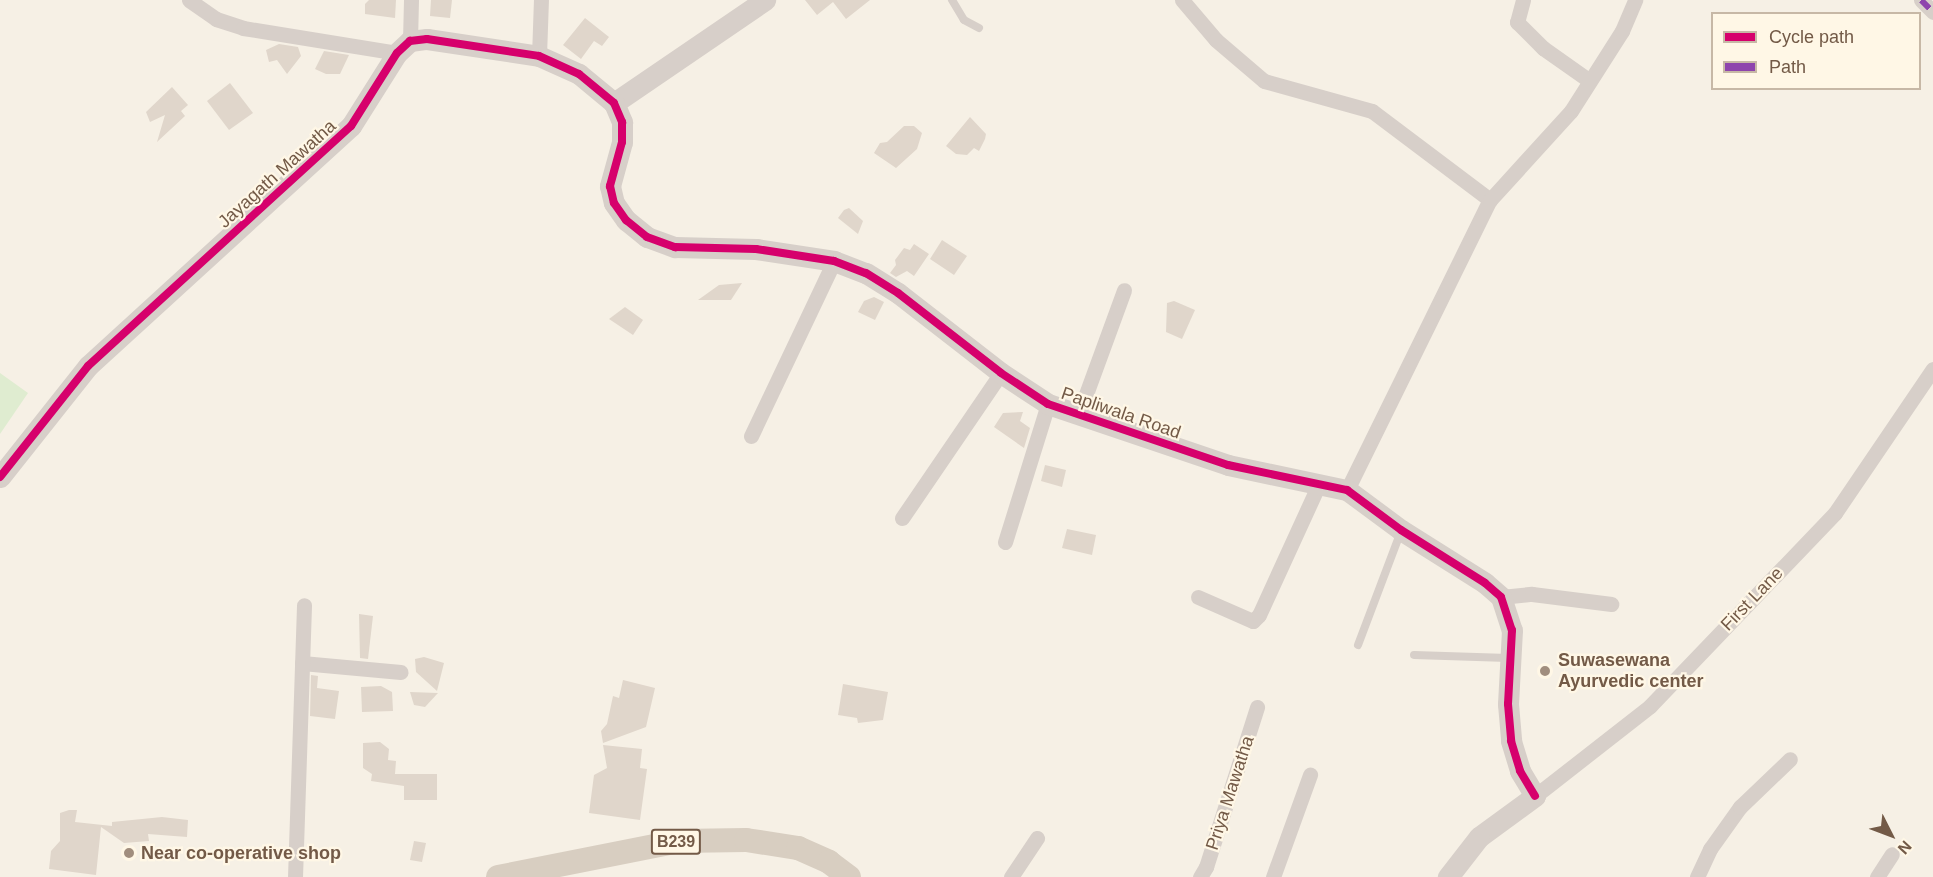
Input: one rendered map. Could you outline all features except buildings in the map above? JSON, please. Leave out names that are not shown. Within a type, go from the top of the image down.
[{"type":"main road","name":"B239","points":[[498,877],[679,841],[746,840],[798,848],[829,861],[849,877]]},
{"type":"street","points":[[189,0],[216,19],[243,28],[403,47],[427,39],[539,56],[579,74],[614,103],[765,0]]},
{"type":"street","points":[[403,47],[411,0]]},
{"type":"street","points":[[539,56],[541,0]]},
{"type":"street","points":[[1182,0],[1216,40],[1264,81],[1372,111],[1490,200]]},
{"type":"street","points":[[1523,0],[1517,22],[1543,48],[1590,81]]},
{"type":"street","points":[[1347,490],[1490,200],[1571,111],[1622,31],[1635,0]]},
{"type":"street","points":[[1921,0],[1933,12]]},
{"type":"street","name":"Jayagath Mawatha","points":[[0,477],[88,366],[351,126],[403,47]]},
{"type":"street","name":"Papliwala Road","points":[[614,103],[622,122],[622,132],[610,186],[614,203],[626,220],[647,237],[675,247],[756,249],[834,261],[866,273],[898,293],[1000,373],[1048,404],[1228,465],[1318,486],[1347,490],[1401,530],[1476,577],[1502,597]]},
{"type":"street","points":[[751,436],[834,261]]},
{"type":"street","points":[[1078,416],[1124,290]]},
{"type":"street","name":"First Lane","points":[[1535,796],[1650,706],[1835,513],[1933,369]]},
{"type":"street","points":[[902,518],[1000,373]]},
{"type":"street","points":[[1005,542],[1048,404]]},
{"type":"street","points":[[1198,597],[1253,621],[1259,615],[1318,486]]},
{"type":"street","points":[[1448,877],[1479,837],[1535,796],[1520,771],[1512,741],[1508,704],[1512,630],[1502,597],[1532,594],[1611,604]]},
{"type":"street","points":[[295,877],[304,604]]},
{"type":"street","points":[[302,663],[401,672]]},
{"type":"street","name":"Priya Mawatha","points":[[1200,877],[1257,707]]},
{"type":"street","points":[[1697,877],[1710,849],[1740,807],[1790,759]]},
{"type":"street","points":[[1273,877],[1310,775]]},
{"type":"street","points":[[1011,877],[1037,838]]},
{"type":"street","points":[[1877,877],[1892,854]]},
{"type":"lane","points":[[952,0],[964,20],[979,28]]},
{"type":"lane","points":[[1358,645],[1401,530]]},
{"type":"lane","points":[[1414,655],[1510,658]]},
{"type":"green space","points":[[0,373],[28,393],[0,434]]},
{"type":"marked path","points":[[1921,0],[1933,12]]},
{"type":"cycle path","points":[[0,477],[88,366],[351,126],[397,53],[410,41],[427,39],[539,56],[579,74],[614,103],[622,122],[622,142],[610,186],[614,203],[626,220],[647,237],[675,247],[756,249],[834,261],[866,273],[898,293],[1001,373],[1048,404],[1228,465],[1347,490],[1401,530],[1485,583],[1501,597],[1512,630],[1508,704],[1511,741],[1520,771],[1535,796]]},
{"type":"place","name":"Suwasewana Ayurvedic center","points":[[1545,671]]},
{"type":"place","name":"Near co-operative shop","points":[[129,853]]}]
